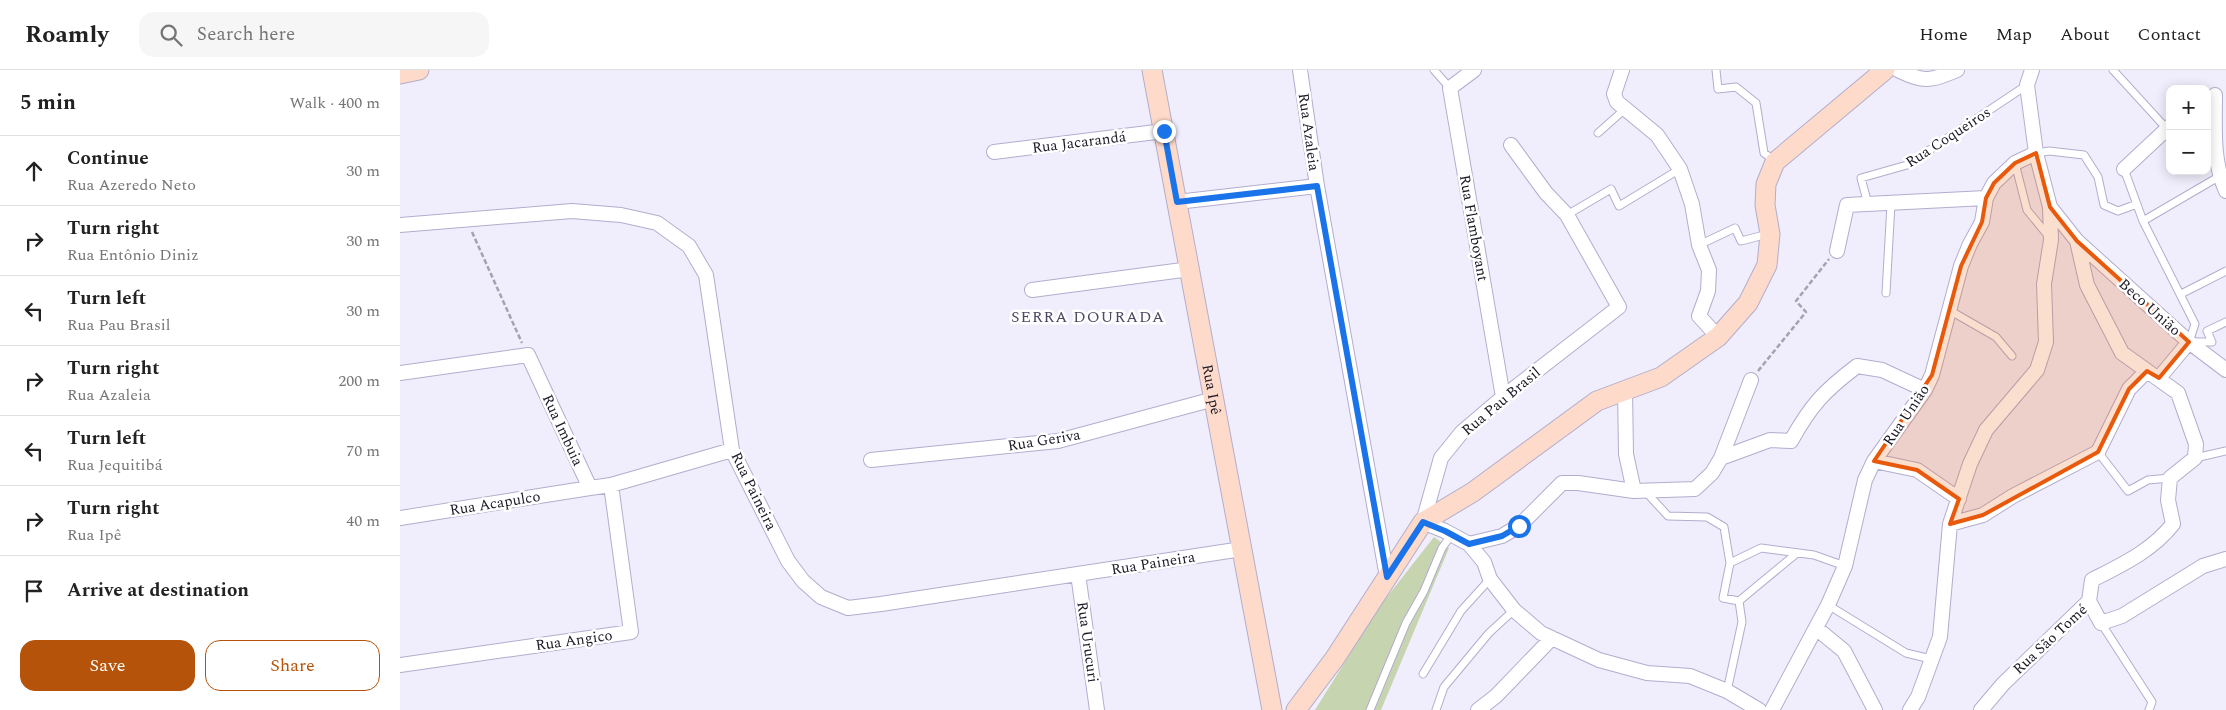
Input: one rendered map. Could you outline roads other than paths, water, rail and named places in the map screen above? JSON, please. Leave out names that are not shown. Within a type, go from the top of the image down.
[{"type":"street","points":[[400,74],[419,70]]},
{"type":"street","name":"Rua Ipê","points":[[1152,70],[1272,710]]},
{"type":"street","name":"Rua Azaleia","points":[[1300,70],[1317,186],[1387,577]]},
{"type":"street","points":[[1450,88],[1474,70]]},
{"type":"street","points":[[1622,70],[1614,94],[1617,102],[1657,135],[1680,169],[1692,204],[1699,245],[1709,270],[1708,291],[1699,316],[1718,338]]},
{"type":"street","points":[[1898,70],[1913,77],[1934,80],[1957,70]]},
{"type":"street","points":[[1910,710],[1918,697],[1940,636],[1950,524],[1970,464],[1986,430],[2037,370],[2046,342],[2044,284],[2051,240],[2050,207],[2036,153],[2027,85],[2020,70]]},
{"type":"street","points":[[2027,85],[2032,70]]},
{"type":"street","points":[[1423,522],[1473,492],[1597,401],[1661,377],[1718,338],[1748,303],[1767,265],[1770,234],[1764,205],[1766,184],[1775,162],[1876,73]]},
{"type":"street","name":"Rua Flamboyant","points":[[1450,88],[1503,397]]},
{"type":"street","points":[[2216,95],[2220,176],[2226,191]]},
{"type":"street","points":[[2124,169],[2166,130]]},
{"type":"street","name":"Rua Jacarandá","points":[[994,152],[1164,131]]},
{"type":"street","points":[[1511,145],[1546,193],[1567,216]]},
{"type":"street","name":"Rua União","points":[[1772,710],[1828,605],[1845,566],[1865,480],[1874,462],[1925,390],[1932,375],[1961,266],[1982,222],[1986,198],[1994,183],[2015,163],[2036,153]]},
{"type":"street","points":[[1177,202],[1317,186]]},
{"type":"street","points":[[1836,251],[1847,205],[1986,198]]},
{"type":"street","name":"Beco União","points":[[2050,207],[2077,241],[2189,342],[2226,370]]},
{"type":"street","name":"Rua Paineira","points":[[400,225],[572,211],[621,215],[658,223],[689,246],[706,275],[732,450],[788,561],[803,581],[821,597],[848,608],[1242,549]]},
{"type":"street","name":"Rua Pau Brasil","points":[[1296,710],[1335,658],[1423,522],[1441,458],[1462,432],[1503,397],[1619,307],[1567,216]]},
{"type":"street","points":[[2077,241],[2086,285],[2122,353],[2178,393],[2196,444],[2196,458],[2170,478],[2168,500],[2173,524],[2164,535],[2136,557],[2092,580],[2090,601]]},
{"type":"street","points":[[1032,290],[1190,269]]},
{"type":"street","points":[[1950,524],[1983,515],[2013,496],[2098,452],[2129,389],[2153,374],[2189,342]]},
{"type":"street","name":"Rua Imbuia","points":[[400,373],[528,355],[590,488]]},
{"type":"street","points":[[1720,458],[1770,440],[1791,441],[1808,412],[1830,386],[1857,366],[1882,370],[1925,390]]},
{"type":"street","points":[[1469,544],[1502,536],[1519,526],[1562,483],[1578,483],[1639,491],[1695,489],[1712,473],[1720,458],[1751,380]]},
{"type":"street","points":[[1625,390],[1626,454],[1639,491]]},
{"type":"street","name":"Rua Geriva","points":[[870,460],[1058,441],[1214,399]]},
{"type":"street","points":[[590,488],[611,485],[732,450]]},
{"type":"street","points":[[1874,462],[1917,470],[1959,499]]},
{"type":"street","name":"Rua Angico","points":[[400,665],[631,632],[611,485]]},
{"type":"street","name":"Rua Acapulco","points":[[400,518],[590,488]]},
{"type":"street","points":[[1423,522],[1452,534],[1469,544],[1484,562],[1490,578],[1514,610],[1541,633],[1599,660],[1647,673],[1690,676],[1727,691],[1759,710]]},
{"type":"street","name":"Rua São Tomé","points":[[1981,710],[2003,684],[2090,601],[2101,623],[2122,616],[2203,566],[2226,559]]},
{"type":"street","name":"Rua Urucuri","points":[[1078,574],[1097,710]]},
{"type":"street","points":[[1816,628],[1844,651],[1875,710]]},
{"type":"street","points":[[1478,710],[1496,696],[1552,638]]},
{"type":"lane","points":[[1434,70],[1450,88]]},
{"type":"lane","points":[[1716,70],[1718,89],[1736,87],[1756,103],[1764,153],[1775,162]]},
{"type":"lane","points":[[2113,70],[2166,126]]},
{"type":"lane","name":"Rua Coqueiros","points":[[1868,205],[1861,178],[1907,165],[2027,85]]},
{"type":"lane","points":[[1598,132],[1625,109]]},
{"type":"lane","points":[[2036,153],[2050,151],[2084,154],[2098,177],[2104,205],[2118,211],[2137,204]]},
{"type":"lane","points":[[2015,163],[2027,210],[2051,240]]},
{"type":"lane","points":[[1567,216],[1611,189],[1619,206],[1680,169]]},
{"type":"lane","points":[[2124,169],[2143,221],[2195,324],[2189,342],[2212,342],[2207,331],[2226,322]]},
{"type":"lane","points":[[2143,221],[2220,176]]},
{"type":"lane","points":[[1886,294],[1890,204]]},
{"type":"lane","points":[[1699,245],[1735,228],[1741,241],[1770,234]]},
{"type":"lane","points":[[2181,294],[2226,271]]},
{"type":"lane","points":[[1949,310],[1996,336],[2012,356]]},
{"type":"lane","points":[[2196,458],[2226,451]]},
{"type":"lane","points":[[2098,452],[2128,492],[2148,480],[2170,478]]},
{"type":"lane","points":[[1639,491],[1668,516],[1707,517],[1724,527],[1730,563],[1723,598],[1739,601]]},
{"type":"lane","points":[[1370,710],[1406,624],[1424,591],[1442,548],[1452,534]]},
{"type":"lane","points":[[1730,563],[1761,548],[1814,555],[1845,566]]},
{"type":"lane","points":[[1739,601],[1797,553]]},
{"type":"lane","points":[[1423,674],[1461,611],[1490,578]]},
{"type":"lane","points":[[1727,691],[1742,622],[1739,601]]},
{"type":"lane","points":[[1828,605],[1906,653],[1931,659]]},
{"type":"lane","points":[[1436,710],[1444,687],[1489,632],[1514,610]]},
{"type":"lane","points":[[2101,623],[2152,702],[2149,710]]},
{"type":"district","name":"SERRA DOURADA","points":[[1088,316]]}]
